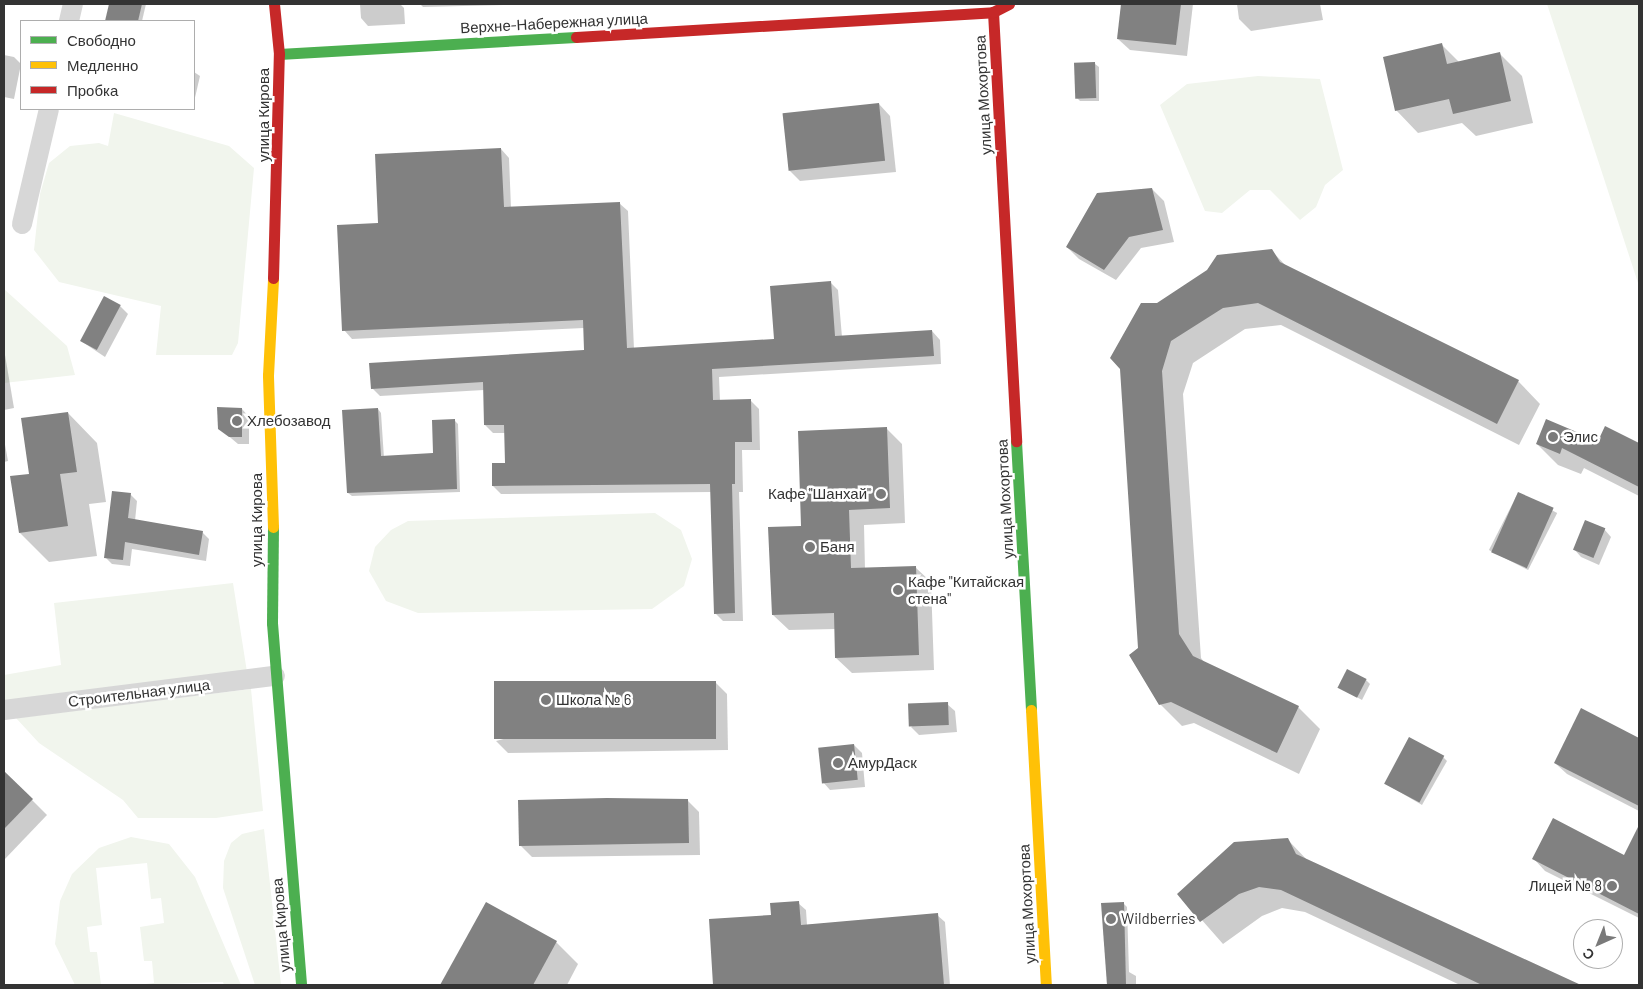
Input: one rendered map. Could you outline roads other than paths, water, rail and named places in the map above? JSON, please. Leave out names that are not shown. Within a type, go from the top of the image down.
[{"type":"street","points":[[69,20],[73,4]]},
{"type":"street","name":"улица Кирова","points":[[274,4],[279,54],[278,181],[268,375],[275,676],[301,985]]},
{"type":"street","name":"Верхне-Набережная улица","points":[[279,54],[993,12],[1009,4]]},
{"type":"street","name":"улица Мохортова","points":[[993,12],[1046,985]]},
{"type":"street","points":[[22,224],[49,110]]},
{"type":"street","name":"Строительная улица","points":[[4,710],[275,676]]},
{"type":"place","name":"Хлебозавод","points":[[237,421]]},
{"type":"place","name":"Элис","points":[[1553,437]]},
{"type":"place","name":"Кафе \"Шанхай\"","points":[[881,494]]},
{"type":"place","name":"Баня","points":[[810,547]]},
{"type":"place","name":"Кафе \"Китайская стена\"","points":[[898,590]]},
{"type":"place","name":"Школа № 6","points":[[546,700]]},
{"type":"place","name":"АмурДаск","points":[[838,763]]},
{"type":"place","name":"Лицей № 8","points":[[1612,886]]},
{"type":"place","name":"Wildberries","points":[[1111,919]]}]
